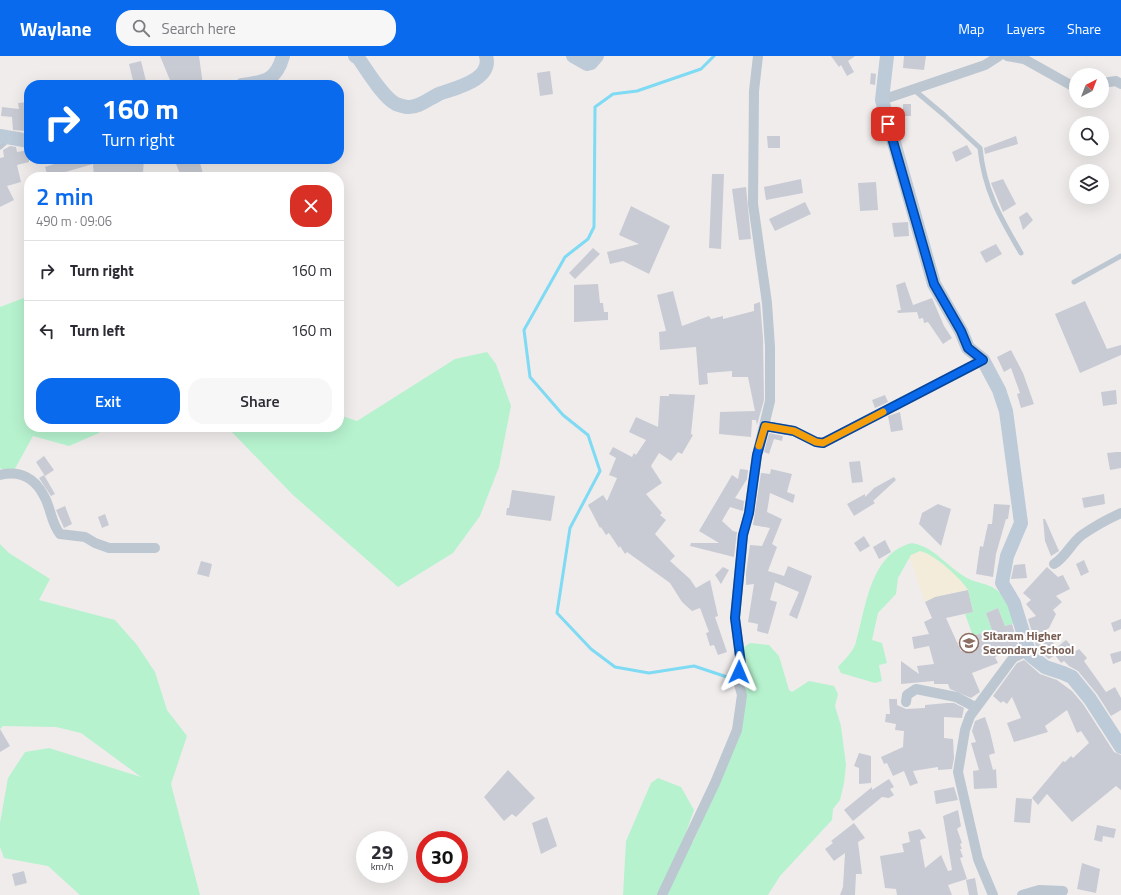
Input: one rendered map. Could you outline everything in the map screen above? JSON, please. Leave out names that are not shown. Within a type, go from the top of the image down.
[{"type":"main road","points":[[268,80],[277,72],[283,56]]},
{"type":"main road","points":[[355,56],[359,59],[382,90],[396,104],[409,107],[464,86],[480,76],[486,68],[486,56]]},
{"type":"main road","points":[[573,56],[586,64],[591,63],[597,56]]},
{"type":"main road","points":[[887,56],[882,100],[934,284],[961,331],[968,348],[983,360],[998,390],[1006,412],[1021,523],[1008,556],[1002,582],[1014,603],[1030,655],[1045,667],[1063,672],[1072,677],[1090,700],[1121,747]]},
{"type":"main road","points":[[4,140],[24,141]]},
{"type":"street","points":[[662,895],[712,790],[737,730],[742,695],[738,680],[741,664],[735,618],[743,535],[749,513],[757,455],[770,401],[770,347],[767,304],[754,204],[754,91],[758,56]]},
{"type":"street","points":[[882,100],[985,65],[999,56]]},
{"type":"street","points":[[1007,56],[1024,58],[1069,84]]},
{"type":"street","points":[[1109,82],[1116,81],[1121,84]]},
{"type":"street","points":[[765,426],[794,431],[816,442],[823,443],[983,360]]},
{"type":"street","points":[[0,475],[14,472],[24,475],[33,483],[44,496],[54,523],[60,534],[80,536],[109,548],[155,548]]},
{"type":"street","points":[[1054,564],[1062,559],[1071,546],[1083,534],[1121,514]]},
{"type":"street","points":[[993,895],[978,859],[958,772],[965,730],[975,707],[1013,658],[1028,650]]},
{"type":"street","points":[[906,702],[907,695],[916,689],[944,694],[962,700],[975,707]]},
{"type":"street","points":[[1022,895],[1038,890],[1063,890]]},
{"type":"lane","points":[[913,89],[980,148],[982,167],[988,191],[997,213],[1021,253]]},
{"type":"lane","points":[[1074,282],[1121,256]]},
{"type":"green space","points":[[24,298],[24,432],[100,432],[69,446],[33,436],[12,474],[0,468],[0,307]]},
{"type":"green space","points":[[487,352],[496,364],[511,406],[499,467],[480,516],[453,553],[398,587],[293,495],[232,432],[344,432],[344,417],[357,421],[455,359]]},
{"type":"green space","points":[[912,543],[920,545],[934,553],[967,578],[993,587],[1003,596],[1011,611],[1015,623],[1005,626],[998,608],[986,613],[992,630],[973,636],[965,614],[973,612],[968,590],[961,581],[926,553],[911,555],[898,578],[896,594],[878,613],[872,640],[882,643],[887,663],[879,665],[882,681],[875,683],[841,673],[838,667],[855,645],[867,598],[878,570],[887,558],[898,549]]},
{"type":"green space","points":[[0,544],[9,553],[50,579],[39,600],[115,620],[137,645],[155,672],[167,710],[187,736],[171,784],[200,895],[80,895],[48,866],[4,858],[0,847],[0,823],[8,778],[25,752],[49,748],[141,777],[81,733],[56,727],[3,726],[0,729]]},
{"type":"green space","points":[[750,643],[769,645],[779,656],[789,690],[792,692],[809,681],[834,686],[838,694],[835,706],[841,726],[846,765],[840,800],[833,809],[832,820],[780,876],[768,895],[623,895],[626,841],[651,783],[658,778],[681,787],[694,810],[684,838],[693,842],[739,738],[746,684],[744,647]]},
{"type":"sand","points":[[920,551],[933,557],[947,567],[968,590],[937,597],[925,602],[912,564],[909,560],[911,555]]},
{"type":"building","points":[[160,56],[199,56],[202,80],[170,80]]},
{"type":"building","points":[[831,56],[855,56],[848,61],[854,72],[847,76],[841,65],[839,67]]},
{"type":"building","points":[[904,56],[926,56],[924,70],[903,68]]},
{"type":"building","points":[[141,61],[146,80],[133,80],[129,64]]},
{"type":"building","points":[[550,71],[553,94],[540,96],[537,73]]},
{"type":"building","points":[[871,73],[876,74],[875,85],[870,84]]},
{"type":"building","points":[[24,102],[24,131],[13,130],[12,117],[1,116],[2,107],[19,109],[18,103]]},
{"type":"building","points":[[903,104],[911,104],[911,116],[903,116]]},
{"type":"building","points":[[767,136],[780,136],[780,148],[768,148]]},
{"type":"building","points":[[1016,136],[1018,144],[985,154],[984,148]]},
{"type":"building","points":[[967,145],[972,154],[956,162],[952,152]]},
{"type":"building","points":[[10,146],[16,147],[17,152],[24,151],[24,163],[17,165],[21,182],[7,186],[14,200],[0,207],[0,158],[4,157],[3,150]]},
{"type":"building","points":[[54,164],[93,164],[65,172],[46,172],[45,167]]},
{"type":"building","points":[[93,164],[144,164],[143,172],[94,172]]},
{"type":"building","points":[[176,164],[200,164],[202,172],[193,172],[179,172]]},
{"type":"building","points":[[712,174],[724,174],[721,249],[709,248]]},
{"type":"building","points":[[801,179],[803,193],[766,200],[764,187]]},
{"type":"building","points":[[1003,179],[1016,204],[1003,212],[991,183]]},
{"type":"building","points":[[876,182],[878,210],[860,211],[858,183]]},
{"type":"building","points":[[746,187],[751,239],[739,240],[732,189]]},
{"type":"building","points":[[805,202],[811,214],[775,231],[769,219]]},
{"type":"building","points":[[631,206],[670,226],[649,274],[623,261],[610,264],[607,252],[639,244],[619,235]]},
{"type":"building","points":[[1027,212],[1033,220],[1023,230],[1019,217]]},
{"type":"building","points":[[908,222],[909,236],[894,237],[892,223]]},
{"type":"building","points":[[996,244],[1002,254],[986,263],[980,252]]},
{"type":"building","points":[[593,248],[600,254],[575,279],[569,273]]},
{"type":"building","points":[[905,282],[913,305],[901,310],[896,285]]},
{"type":"building","points":[[598,284],[600,303],[603,303],[604,312],[608,312],[608,320],[574,322],[574,285]]},
{"type":"building","points":[[673,291],[682,326],[709,316],[711,319],[723,316],[723,319],[754,311],[754,304],[760,302],[763,338],[764,400],[757,425],[756,420],[752,420],[751,437],[719,434],[720,412],[755,411],[748,377],[732,377],[732,371],[707,373],[708,384],[699,385],[696,347],[660,350],[659,332],[666,331],[657,295]]},
{"type":"building","points":[[932,298],[944,326],[952,338],[943,344],[928,322],[924,323],[923,318],[919,319],[917,312],[898,313],[897,311]]},
{"type":"building","points":[[1085,301],[1107,349],[1121,345],[1121,355],[1080,373],[1055,314]]},
{"type":"building","points":[[1011,350],[1023,373],[1034,404],[1021,408],[1017,394],[1020,393],[1011,368],[1004,372],[997,357]]},
{"type":"building","points":[[1116,390],[1117,404],[1103,406],[1101,392]]},
{"type":"building","points":[[669,394],[695,395],[691,434],[693,435],[682,454],[678,452],[671,461],[659,453],[651,466],[662,483],[646,494],[662,513],[660,515],[666,520],[655,534],[675,556],[670,561],[690,579],[696,588],[710,580],[718,616],[715,617],[727,652],[718,655],[714,645],[710,646],[706,633],[709,632],[700,608],[692,611],[682,602],[670,583],[627,552],[625,554],[609,533],[606,535],[601,527],[600,528],[588,505],[603,495],[607,501],[617,478],[609,475],[616,458],[609,454],[613,447],[632,457],[634,453],[636,455],[646,440],[629,432],[636,417],[658,427],[660,396],[669,396]]},
{"type":"building","points":[[885,395],[888,402],[875,408],[872,400]]},
{"type":"building","points":[[900,412],[903,430],[891,432],[888,416]]},
{"type":"building","points":[[769,433],[783,436],[782,441],[774,439],[769,454],[764,452]]},
{"type":"building","points":[[1121,452],[1121,468],[1110,470],[1107,453]]},
{"type":"building","points":[[44,456],[54,470],[45,476],[36,462]]},
{"type":"building","points":[[860,461],[863,482],[852,483],[849,462]]},
{"type":"building","points":[[740,469],[748,470],[747,479],[735,498],[744,501],[743,511],[730,507],[722,521],[733,531],[737,532],[734,557],[690,546],[691,543],[719,543],[699,531],[732,475],[738,479]]},
{"type":"building","points":[[771,469],[792,474],[787,492],[795,495],[793,503],[770,493],[767,512],[782,519],[772,544],[777,547],[768,571],[784,576],[788,566],[812,576],[797,619],[789,615],[799,592],[775,582],[770,600],[777,602],[768,634],[757,631],[758,624],[748,622],[754,584],[746,585],[746,573],[750,545],[762,546],[770,528],[753,525],[761,473],[770,474]]},
{"type":"building","points":[[44,475],[55,494],[51,496],[39,478]]},
{"type":"building","points":[[894,477],[896,480],[873,501],[875,503],[854,516],[847,504],[865,494],[865,497],[874,488]]},
{"type":"building","points":[[512,490],[555,496],[551,521],[506,515],[507,508],[509,508]]},
{"type":"building","points":[[1104,494],[1105,504],[1084,508],[1082,498]]},
{"type":"building","points":[[938,504],[951,509],[941,546],[919,524],[922,513]]},
{"type":"building","points":[[994,504],[1010,505],[1008,519],[1006,519],[996,554],[993,577],[976,574],[980,546],[983,547],[988,524],[992,524]]},
{"type":"building","points":[[65,506],[72,524],[64,528],[56,510]]},
{"type":"building","points":[[105,514],[109,525],[102,528],[98,517]]},
{"type":"building","points":[[1043,519],[1045,519],[1059,551],[1051,556],[1045,541]]},
{"type":"building","points":[[864,536],[870,546],[860,552],[854,543]]},
{"type":"building","points":[[885,540],[891,552],[879,559],[873,547]]},
{"type":"building","points":[[1084,560],[1089,572],[1081,576],[1076,564]]},
{"type":"building","points":[[201,561],[212,564],[209,577],[197,574]]},
{"type":"building","points":[[1025,564],[1027,578],[1011,579],[1014,565]]},
{"type":"building","points":[[723,567],[729,570],[721,584],[715,575]]},
{"type":"building","points":[[1047,567],[1058,577],[1063,575],[1070,589],[1056,596],[1062,602],[1053,610],[1056,614],[1049,628],[1046,630],[1056,648],[1066,640],[1076,651],[1079,649],[1087,658],[1084,661],[1106,692],[1115,687],[1121,698],[1121,710],[1111,716],[1097,694],[1078,671],[1064,661],[1061,663],[1055,655],[1049,659],[1037,650],[1035,643],[1037,641],[1035,642],[1028,619],[1036,616],[1026,604],[1031,600],[1023,593]]},
{"type":"building","points":[[968,590],[973,612],[946,618],[961,651],[976,647],[973,636],[992,630],[986,613],[998,608],[1005,626],[1012,624],[1019,648],[995,657],[998,663],[972,673],[980,692],[971,698],[950,689],[948,684],[934,684],[934,681],[901,684],[901,661],[919,674],[917,666],[934,664],[929,646],[914,649],[912,637],[929,634],[924,622],[932,618],[925,602],[935,597]]},
{"type":"building","points":[[1121,619],[1121,629],[1114,632],[1111,623]]},
{"type":"building","points":[[1121,651],[1121,661],[1113,664],[1110,654]]},
{"type":"building","points":[[1024,660],[1040,674],[1057,680],[1072,691],[1083,704],[1114,752],[1121,755],[1121,790],[1116,786],[1072,822],[1047,794],[1038,805],[1032,798],[1063,761],[1065,762],[1071,756],[1073,758],[1089,743],[1081,731],[1077,733],[1067,710],[1045,726],[1048,732],[1014,742],[1007,723],[1021,718],[1012,697],[1007,704],[1003,701],[1001,703],[993,696],[1017,663]]},
{"type":"building","points":[[889,699],[897,699],[897,705],[906,709],[925,708],[925,705],[947,703],[954,703],[964,708],[962,718],[944,717],[944,738],[953,739],[954,758],[952,769],[938,770],[938,767],[913,771],[918,783],[910,786],[904,771],[893,776],[887,763],[884,764],[881,757],[903,747],[904,731],[895,730],[896,724],[885,722],[886,714],[890,714]]},
{"type":"building","points":[[985,717],[995,753],[989,755],[993,770],[996,769],[997,788],[974,789],[973,771],[979,770],[971,743],[976,742],[972,731],[975,721]]},
{"type":"building","points":[[0,729],[10,746],[0,752]]},
{"type":"building","points":[[859,753],[871,756],[871,783],[859,784],[859,768],[854,766]]},
{"type":"building","points":[[508,770],[535,798],[516,817],[512,814],[504,821],[484,797]]},
{"type":"building","points":[[889,779],[894,787],[890,789],[894,795],[889,798],[882,797],[853,821],[844,810],[872,787],[872,790]]},
{"type":"building","points":[[954,787],[958,800],[936,804],[934,791]]},
{"type":"building","points":[[1016,798],[1032,799],[1030,823],[1014,822]]},
{"type":"building","points":[[958,810],[961,826],[957,829],[962,843],[960,844],[962,849],[960,849],[963,857],[960,858],[967,879],[948,885],[952,895],[897,895],[896,889],[885,888],[880,856],[904,852],[902,844],[910,842],[908,832],[920,829],[926,838],[920,840],[925,868],[941,855],[948,871],[952,870],[943,816]]},
{"type":"building","points":[[547,817],[557,846],[541,854],[532,823]]},
{"type":"building","points":[[854,823],[865,838],[858,842],[862,874],[856,874],[855,895],[840,895],[843,887],[845,853],[834,861],[825,849],[833,843],[831,841]]},
{"type":"building","points":[[1097,825],[1116,829],[1114,838],[1103,836],[1102,842],[1094,840]]},
{"type":"building","points":[[1082,863],[1100,869],[1096,893],[1077,889]]},
{"type":"building","points":[[24,871],[27,883],[15,886],[12,874]]},
{"type":"building","points":[[975,878],[978,895],[969,895],[966,880]]},
{"type":"waterway","points":[[714,56],[701,69],[637,91],[613,94],[595,107],[594,227],[588,239],[565,257],[524,330],[530,377],[563,415],[588,435],[600,471],[570,528],[557,613],[591,649],[615,667],[649,673],[694,666],[736,680]]},
{"type":"slow traffic","points":[[759,446],[765,426],[794,431],[806,438],[823,443],[883,412]]},
{"type":"place","name":"Sitaram Higher Secondary School","points":[[969,643]]},
{"type":"route","points":[[739,672],[741,664],[735,618],[743,535],[749,513],[757,455],[765,426],[794,431],[806,438],[823,443],[983,360],[968,348],[945,300],[934,284],[888,124]]}]
